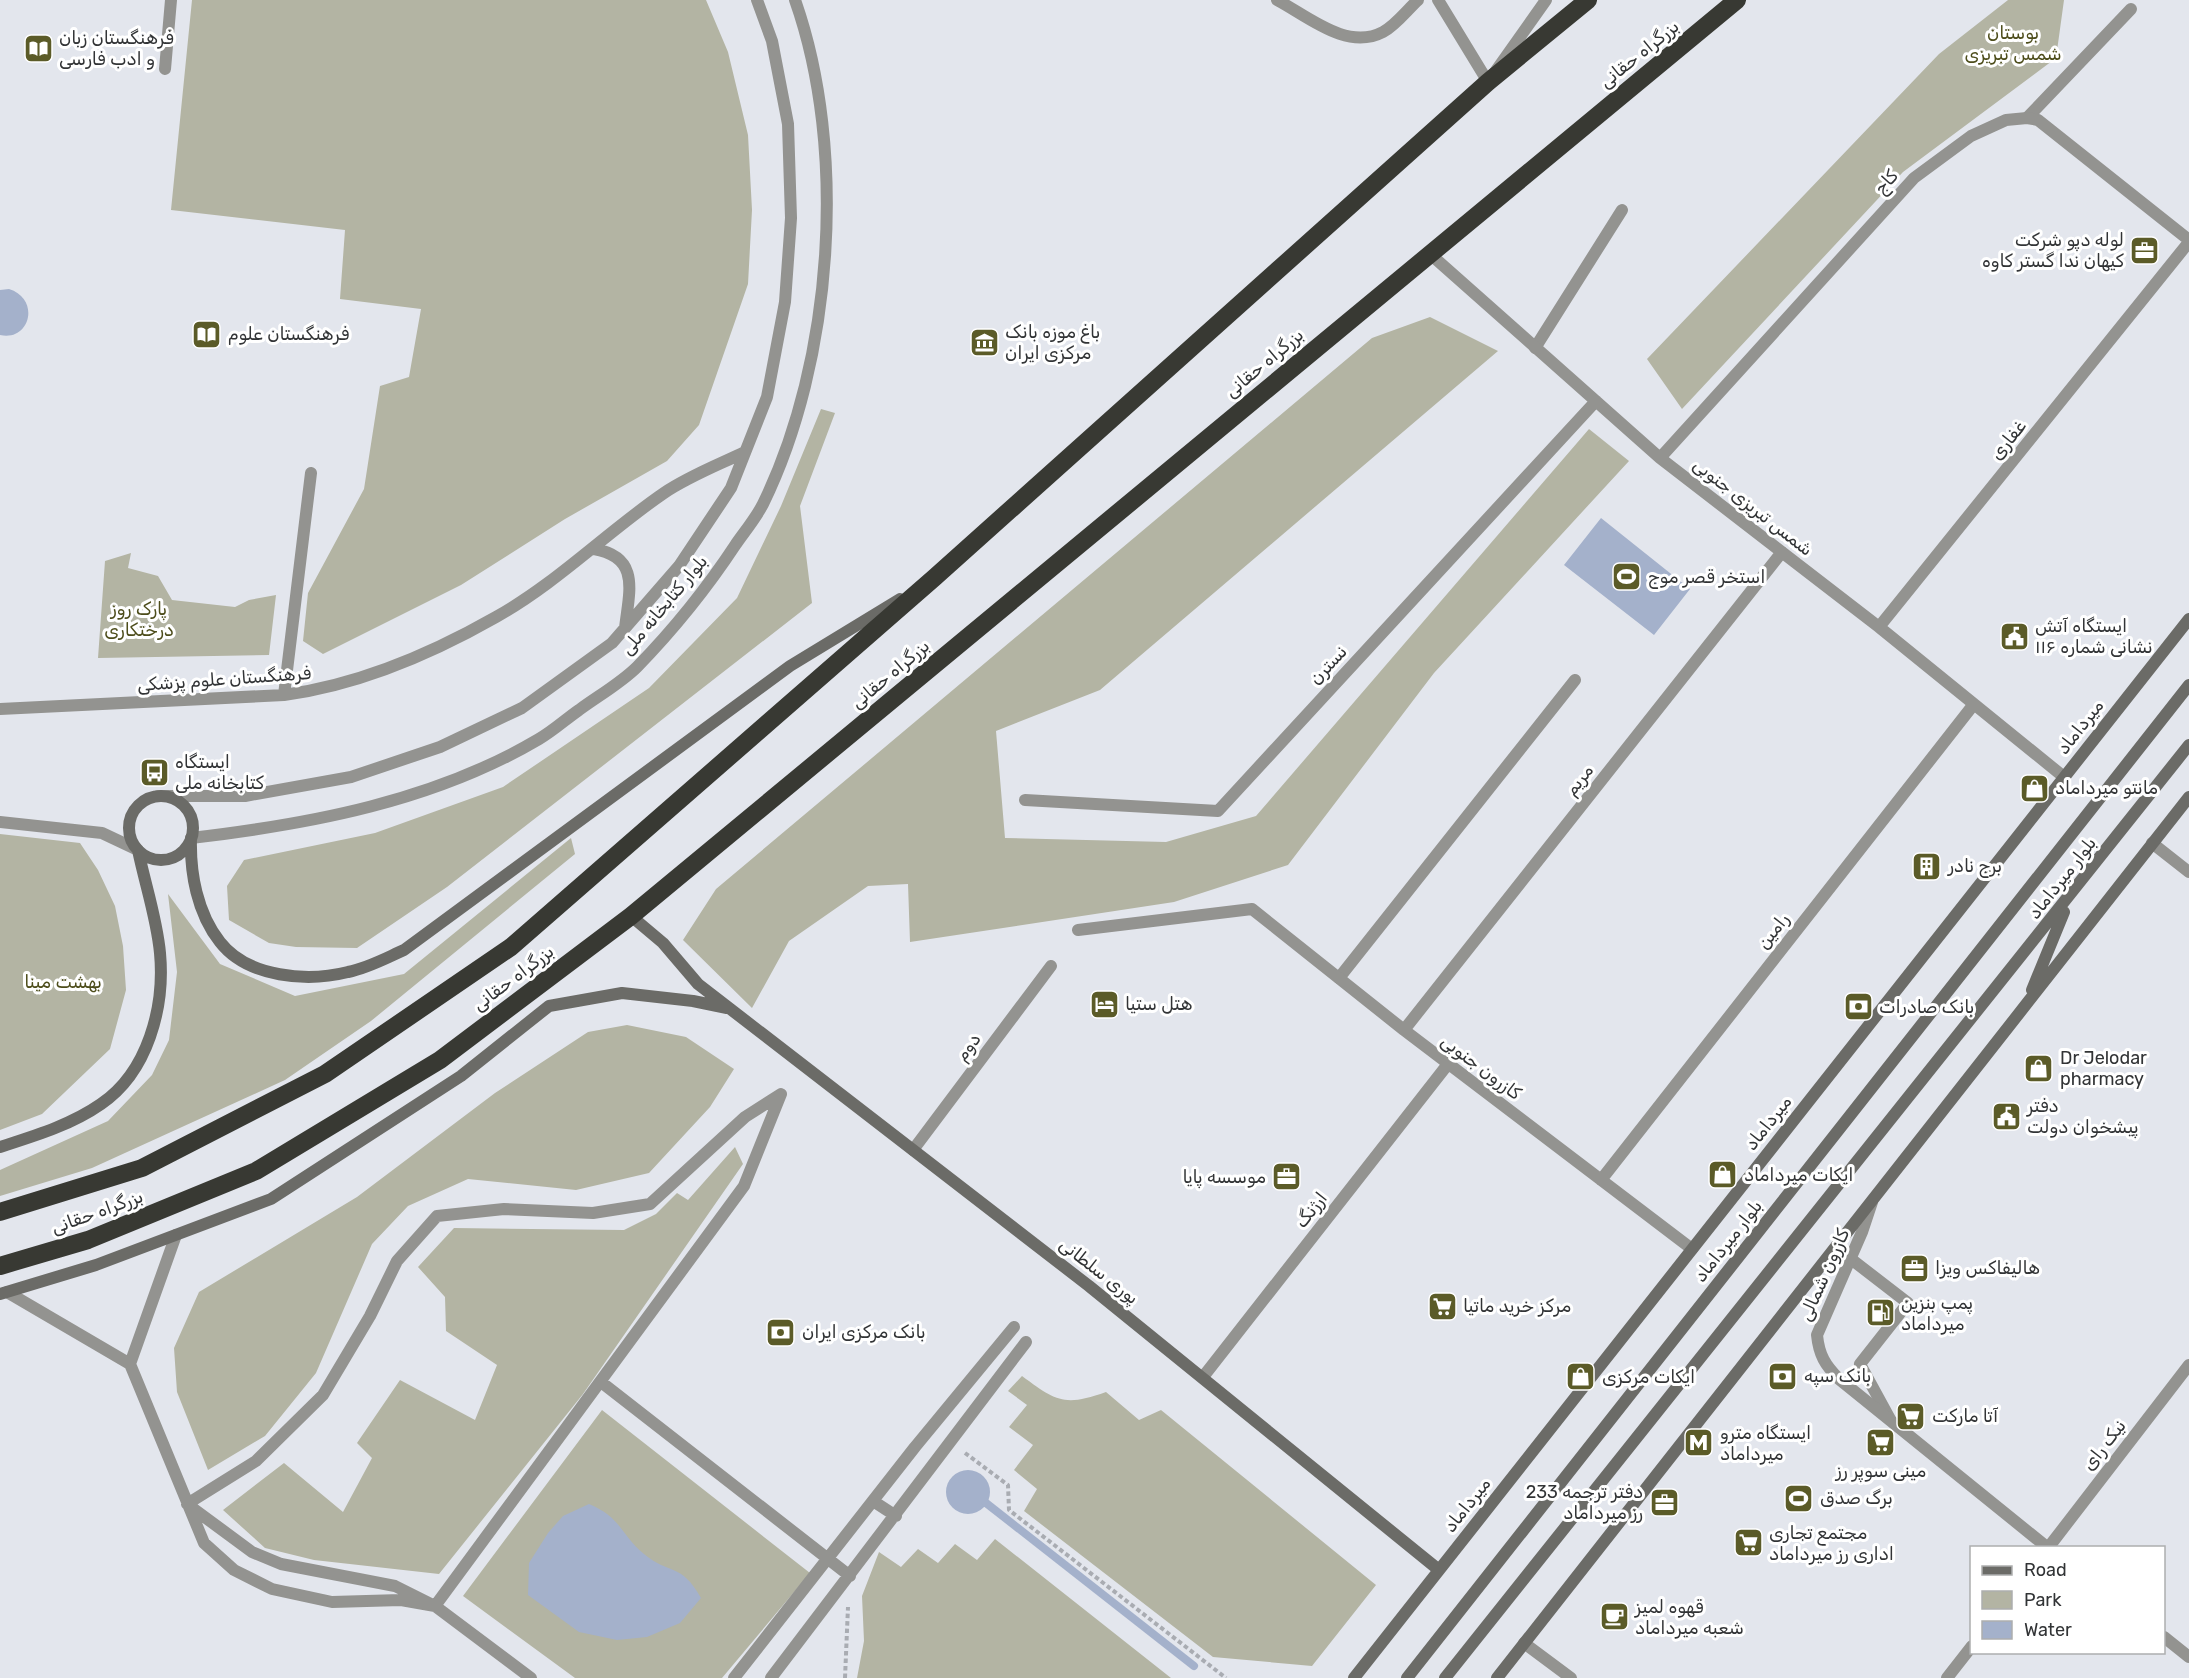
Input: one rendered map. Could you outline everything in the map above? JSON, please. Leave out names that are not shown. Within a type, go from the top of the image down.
[{"type":"highway","name":"بزرگراه حقانی","points":[[0,1212],[142,1168],[325,1074],[511,947],[934,578],[1488,82],[1588,0]]},
{"type":"highway","name":"بزرگراه حقانی","points":[[0,1266],[87,1240],[256,1171],[440,1060],[631,916],[1737,0]]},
{"type":"main road","points":[[0,1147],[58,1126],[101,1104],[122,1084],[140,1061],[154,1025],[161,988],[160,952],[138,850],[129,832],[129,822],[140,804],[158,796],[168,797],[186,808],[191,817],[191,866],[200,904],[220,943],[237,957],[256,967],[303,978],[349,972],[404,950],[790,666],[934,578]]},
{"type":"main road","name":"میرداماد","points":[[1354,1678],[2189,619]]},
{"type":"main road","name":"بلوار میرداماد","points":[[1407,1678],[2189,685]]},
{"type":"main road","name":"بلوار میرداماد","points":[[1445,1678],[2070,898],[2189,745]]},
{"type":"main road","points":[[1497,1678],[2189,797]]},
{"type":"main road","points":[[138,850],[157,860],[168,860],[187,848],[191,838]]},
{"type":"main road","points":[[2025,1005],[2070,898]]},
{"type":"main road","name":"پوری سلطانی","points":[[631,916],[663,943],[698,984],[1089,1286],[1439,1570]]},
{"type":"main road","points":[[4,1293],[96,1265],[271,1199],[461,1076],[549,1006],[622,993],[693,1001],[731,1009]]},
{"type":"street","points":[[165,69],[171,0]]},
{"type":"street","name":"بلوار کتابخانه ملی","points":[[158,796],[245,796],[351,777],[440,747],[522,708],[612,643],[680,566],[731,488],[767,396],[785,302],[791,218],[788,124],[772,41],[757,0]]},
{"type":"street","name":"بلوار کتابخانه ملی","points":[[191,838],[248,831],[360,811],[453,780],[530,743],[635,669],[707,588],[763,505],[801,406],[820,307],[827,218],[824,120],[806,31],[795,0]]},
{"type":"street","points":[[1277,0],[1348,39],[1363,39],[1385,32],[1418,0]]},
{"type":"street","points":[[1438,0],[1488,82],[1546,0]]},
{"type":"street","points":[[2027,118],[2132,9]]},
{"type":"street","points":[[2027,118],[2038,120],[2189,241]]},
{"type":"street","name":"کاج","points":[[1660,458],[1914,178],[1971,136],[2006,120],[2027,118]]},
{"type":"street","points":[[1535,348],[1622,210]]},
{"type":"street","name":"غفارى","points":[[1879,627],[2189,241]]},
{"type":"street","name":"شمس تبریزی جنوبی","points":[[1429,253],[1660,458],[1879,627],[2064,777]]},
{"type":"street","name":"نسترن","points":[[1025,800],[1218,811],[1596,401]]},
{"type":"street","name":"فرهنگستان علوم پزشکی","points":[[0,709],[284,695],[318,690],[355,680],[402,662],[497,617],[594,549],[620,525],[666,492],[745,452]]},
{"type":"street","points":[[284,695],[311,473]]},
{"type":"street","points":[[594,549],[612,552],[622,561],[628,573],[630,588],[625,628]]},
{"type":"street","name":"مریم","points":[[1404,1030],[1782,552]]},
{"type":"street","points":[[1339,978],[1575,680]]},
{"type":"street","name":"رامین","points":[[1600,1180],[1974,704]]},
{"type":"street","points":[[0,822],[102,833],[138,850]]},
{"type":"street","points":[[2152,843],[2189,872]]},
{"type":"street","name":"کازرون جنوبی","points":[[1078,930],[1252,909],[1404,1030],[1692,1249]]},
{"type":"street","name":"دوم","points":[[913,1150],[1051,966]]},
{"type":"street","name":"ارژنگ","points":[[1203,1377],[1448,1064]]},
{"type":"street","points":[[187,1504],[256,1461],[323,1395],[370,1316],[397,1261],[437,1216],[504,1209],[593,1214],[650,1204],[745,1117],[781,1094],[744,1186],[435,1606]]},
{"type":"street","name":"کازرون شمالی","points":[[1873,1198],[1851,1259],[1817,1335],[1819,1352],[1826,1367],[2046,1546]]},
{"type":"street","points":[[130,1364],[176,1235]]},
{"type":"street","points":[[1851,1259],[1908,1303],[1860,1364],[1890,1420]]},
{"type":"street","points":[[4,1293],[130,1364],[204,1543],[234,1570],[272,1589],[332,1602],[401,1600],[435,1606]]},
{"type":"street","points":[[734,1678],[1014,1327]]},
{"type":"street","points":[[771,1678],[1026,1342]]},
{"type":"street","name":"نیک رای","points":[[2050,1546],[2189,1365]]},
{"type":"street","points":[[601,1382],[850,1576]]},
{"type":"street","points":[[873,1501],[896,1516]]},
{"type":"street","points":[[187,1504],[252,1552],[281,1564],[395,1586],[435,1606],[531,1678]]},
{"type":"street","points":[[2165,1639],[2189,1657]]},
{"type":"street","points":[[1524,1643],[1570,1678]]},
{"type":"street","points":[[1947,1678],[1970,1647]]},
{"type":"path","points":[[951,1442],[1008,1485],[1009,1510],[1226,1678]]},
{"type":"path","points":[[845,1678],[850,1576]]},
{"type":"green space","points":[[192,0],[706,0],[728,52],[748,135],[752,210],[748,284],[699,425],[667,461],[565,519],[461,585],[323,654],[303,641],[308,593],[364,489],[380,386],[409,377],[421,309],[340,299],[345,230],[171,210]]},
{"type":"green space","name":"بوستان شمس تبریزی","points":[[2008,0],[2064,0],[2056,58],[1903,172],[1682,409],[1647,359],[1939,54]]},
{"type":"green space","points":[[1430,317],[1498,351],[1100,690],[996,731],[1005,838],[1166,842],[1256,816],[1589,429],[1629,461],[1434,673],[1288,865],[1174,902],[910,942],[908,884],[868,886],[789,941],[752,1008],[683,940],[716,889],[1372,338]]},
{"type":"green space","points":[[821,409],[835,413],[800,506],[812,603],[447,887],[357,948],[296,947],[269,943],[229,920],[227,886],[244,860],[375,833],[503,787],[649,688],[737,598],[781,506]]},
{"type":"green space","name":"پارک روز درختکاری","points":[[131,553],[128,568],[158,576],[172,600],[235,607],[249,600],[276,595],[269,655],[98,658],[105,561]]},
{"type":"green space","name":"بهشت مينا","points":[[0,834],[80,843],[98,870],[115,906],[123,946],[126,990],[110,1049],[42,1114],[0,1130]]},
{"type":"green space","points":[[571,838],[575,854],[371,1021],[285,1080],[92,1168],[0,1196],[0,1170],[108,1121],[152,1075],[169,1040],[177,972],[168,894],[220,964],[295,996],[404,974]]},
{"type":"green space","points":[[627,1025],[686,1037],[734,1069],[710,1107],[649,1173],[576,1190],[468,1179],[408,1206],[372,1244],[316,1373],[265,1436],[208,1470],[177,1392],[174,1348],[199,1292],[357,1197],[495,1093],[588,1032]]},
{"type":"green space","points":[[735,1147],[743,1164],[583,1394],[439,1574],[314,1560],[265,1548],[223,1510],[284,1463],[343,1512],[372,1458],[357,1443],[400,1380],[475,1420],[497,1365],[446,1331],[445,1297],[418,1267],[454,1228],[624,1230],[656,1214],[677,1193],[688,1200]]},
{"type":"green space","points":[[1022,1376],[1052,1396],[1061,1399],[1080,1399],[1106,1392],[1139,1420],[1161,1410],[1376,1585],[1312,1666],[1213,1657],[1024,1511],[1037,1489],[1014,1470],[1033,1445],[1009,1427],[1027,1405],[1008,1391]]},
{"type":"green space","points":[[602,1410],[810,1573],[722,1678],[575,1678],[463,1596]]},
{"type":"green space","points":[[995,1539],[1171,1678],[857,1678],[864,1641],[862,1596],[879,1552],[901,1567],[918,1549],[938,1563],[955,1544],[977,1560]]},
{"type":"water","points":[[9,289],[19,294],[25,301],[28,318],[19,332],[0,335],[0,290]]},
{"type":"water","name":"استخر قصر موج","points":[[1601,518],[1690,589],[1654,635],[1564,565]]},
{"type":"water","points":[[968,1470],[983,1477],[990,1492],[983,1507],[968,1514],[953,1507],[946,1492],[953,1477]]},
{"type":"water","points":[[589,1504],[600,1509],[615,1521],[644,1554],[681,1574],[694,1587],[701,1598],[680,1623],[647,1637],[617,1640],[579,1632],[528,1595],[529,1563],[548,1533],[563,1516]]},
{"type":"waterway","points":[[986,1503],[1194,1666]]},
{"type":"place","name":"فرهنگستان زبان و ادب فارسی","points":[[38,48]]},
{"type":"place","name":"لوله دپو شرکت کیهان ندا گستر کاوه","points":[[2145,250]]},
{"type":"place","name":"فرهنگستان علوم","points":[[207,334]]},
{"type":"place","name":"باغ موزه بانک مرکزی ایران","points":[[984,342]]},
{"type":"place","name":"استخر قصر موج","points":[[1627,577]]},
{"type":"place","name":"ایستگاه آتش نشانی شماره ۱۱۶","points":[[2014,636]]},
{"type":"place","name":"ایستگاه کتابخانه ملی","points":[[154,772]]},
{"type":"place","name":"مانتو میرداماد","points":[[2034,788]]},
{"type":"place","name":"برج نادر","points":[[1927,866]]},
{"type":"place","name":"هتل ستیا","points":[[1104,1004]]},
{"type":"place","name":"بانک صادرات","points":[[1858,1007]]},
{"type":"place","name":"Dr Jelodar pharmacy","points":[[2039,1068]]},
{"type":"place","name":"دفتر پیشخوان دولت","points":[[2006,1116]]},
{"type":"place","name":"ایکات میرداماد","points":[[1723,1175]]},
{"type":"place","name":"موسسه پایا","points":[[1287,1177]]},
{"type":"place","name":"هالیفاکس ویزا","points":[[1914,1268]]},
{"type":"place","name":"مرکز خرید ماتیا","points":[[1442,1306]]},
{"type":"place","name":"پمپ بنزین میرداماد","points":[[1880,1313]]},
{"type":"place","name":"بانک مرکزی ایران","points":[[781,1332]]},
{"type":"place","name":"بانک سپه","points":[[1783,1376]]},
{"type":"place","name":"ایکات مرکزی","points":[[1581,1377]]},
{"type":"place","name":"آتا مارکت","points":[[1911,1416]]},
{"type":"place","name":"مینی سوپر رز","points":[[1881,1442]]},
{"type":"place","name":"ایستگاه مترو میرداماد","points":[[1699,1443]]},
{"type":"place","name":"برگ صدق","points":[[1799,1498]]},
{"type":"place","name":"دفتر ترجمه 233 رز میرداماد","points":[[1664,1502]]},
{"type":"place","name":"مجتمع تجاری اداری رز میرداماد","points":[[1748,1543]]},
{"type":"place","name":"قهوه لمیز شعبه میرداماد","points":[[1614,1617]]}]
